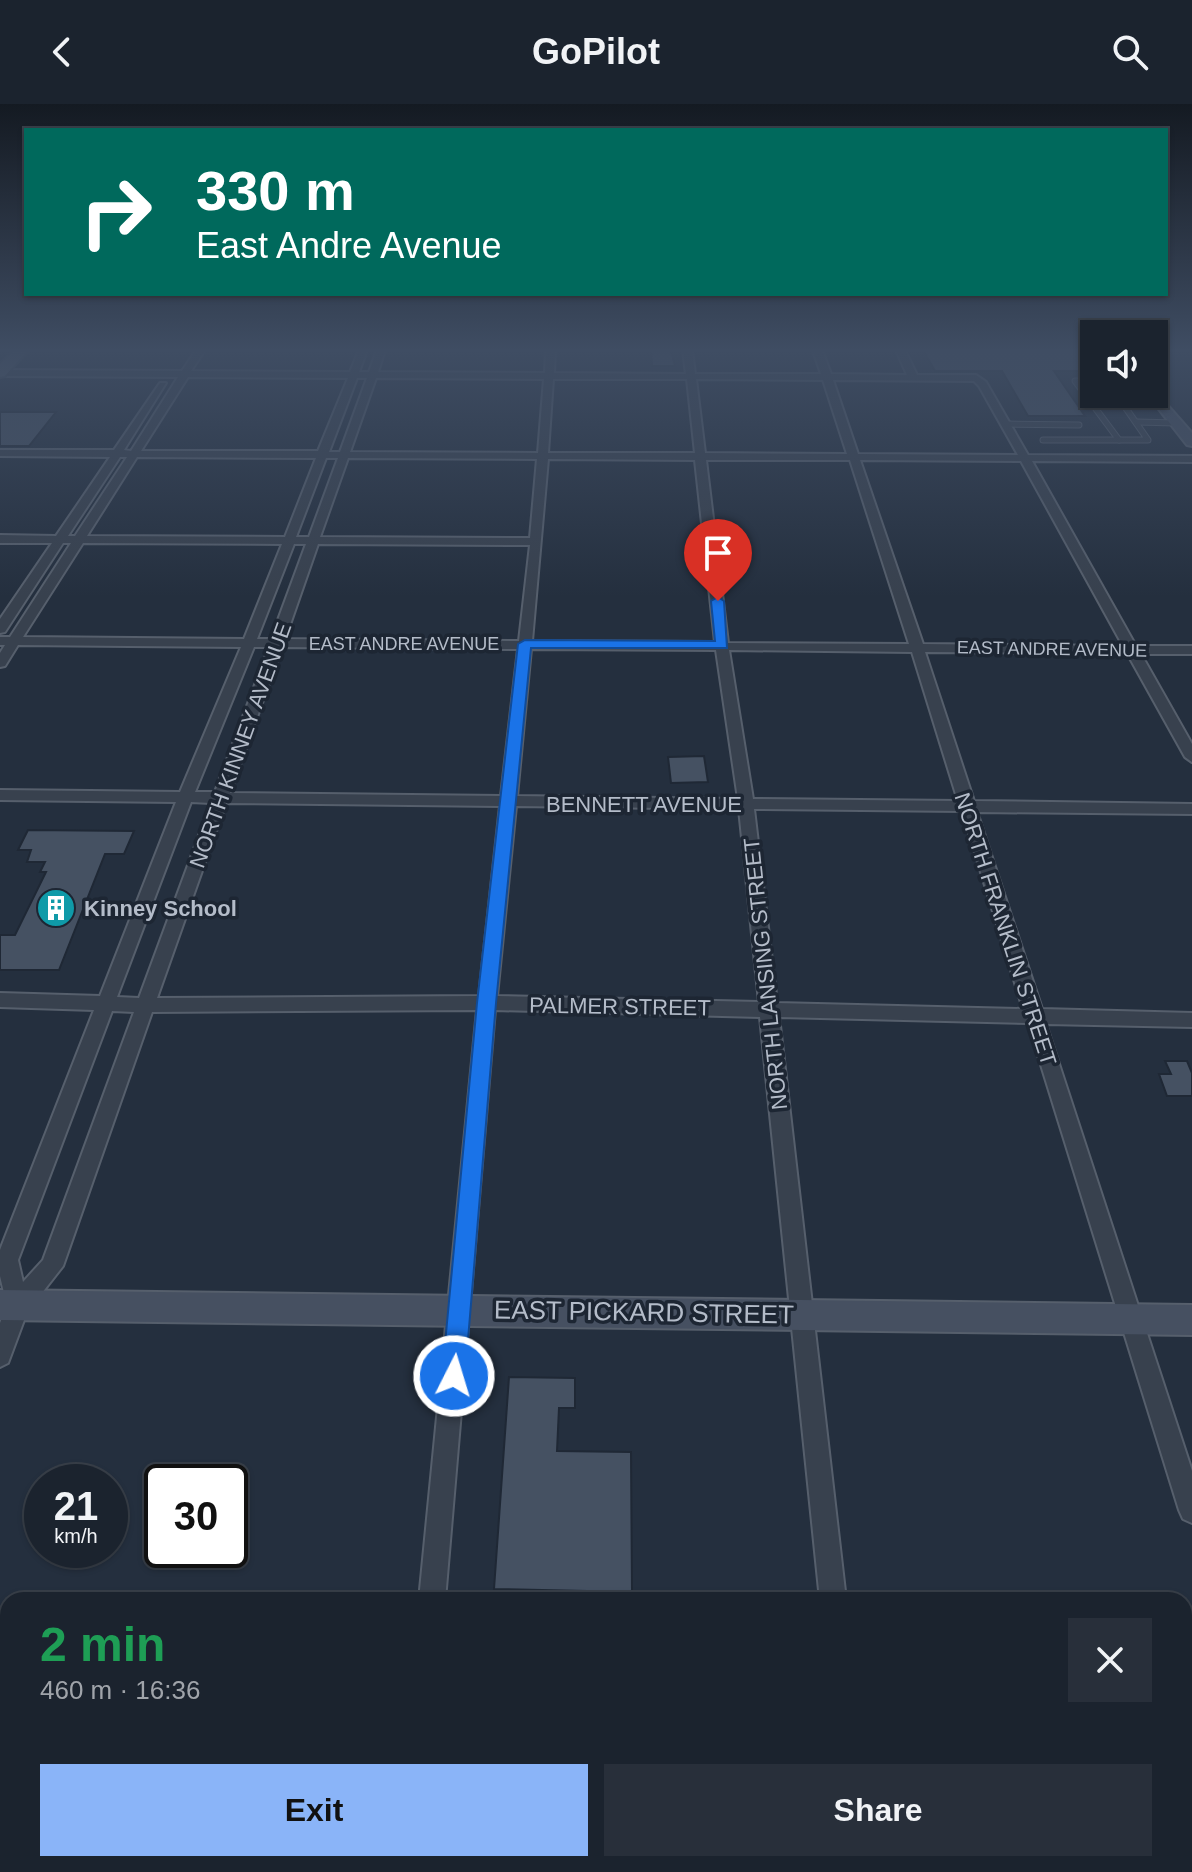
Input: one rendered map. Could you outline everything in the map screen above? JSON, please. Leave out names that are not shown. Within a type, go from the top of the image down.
[{"type":"main road","name":"EAST PICKARD STREET","points":[[9,1305],[1192,1320]]},
{"type":"street","points":[[0,629],[132,433]]},
{"type":"street","points":[[0,663],[7,641],[148,433]]},
{"type":"street","points":[[9,1305],[7,1260],[185,798],[331,433]]},
{"type":"street","name":"NORTH KINNEY AVENUE","points":[[0,1355],[9,1305],[52,1266],[353,433]]},
{"type":"street","points":[[433,1592],[487,1003],[536,542],[543,433]]},
{"type":"street","name":"NORTH LANSING STREET","points":[[700,433],[722,645],[746,804],[832,1592]]},
{"type":"street","name":"NORTH FRANKLIN STREET","points":[[844,433],[917,647],[1192,1510]]},
{"type":"street","points":[[1011,433],[1192,757]]},
{"type":"street","points":[[0,453],[1192,459]]},
{"type":"street","points":[[0,539],[536,542]]},
{"type":"street","name":"EAST ANDRE AVENUE","points":[[7,641],[1192,650]]},
{"type":"street","name":"BENNETT AVENUE","points":[[0,795],[1192,809]]},
{"type":"street","name":"PALMER STREET","points":[[0,1000],[145,1005],[487,1003],[1192,1020]]},
{"type":"lane","points":[[1113,433],[1119,440]]},
{"type":"lane","points":[[1043,440],[1148,440],[1143,433]]},
{"type":"building","points":[[0,433],[40,433],[29,446],[0,446]]},
{"type":"building","points":[[704,756],[708,782],[671,783],[668,757]]},
{"type":"building","name":"Kinney School","points":[[28,830],[134,831],[124,854],[105,854],[59,970],[0,970],[0,935],[15,935],[46,872],[40,872],[45,862],[27,862],[31,850],[18,850]]},
{"type":"building","points":[[1165,1061],[1187,1061],[1192,1073],[1192,1096],[1167,1096],[1159,1074],[1171,1074]]},
{"type":"building","points":[[509,1377],[575,1378],[575,1408],[559,1408],[557,1451],[631,1452],[632,1592],[494,1589]]},
{"type":"place","name":"Kinney School","points":[[56,908]]},
{"type":"route","points":[[454,1376],[487,1003],[525,644],[722,645],[718,601]]}]
